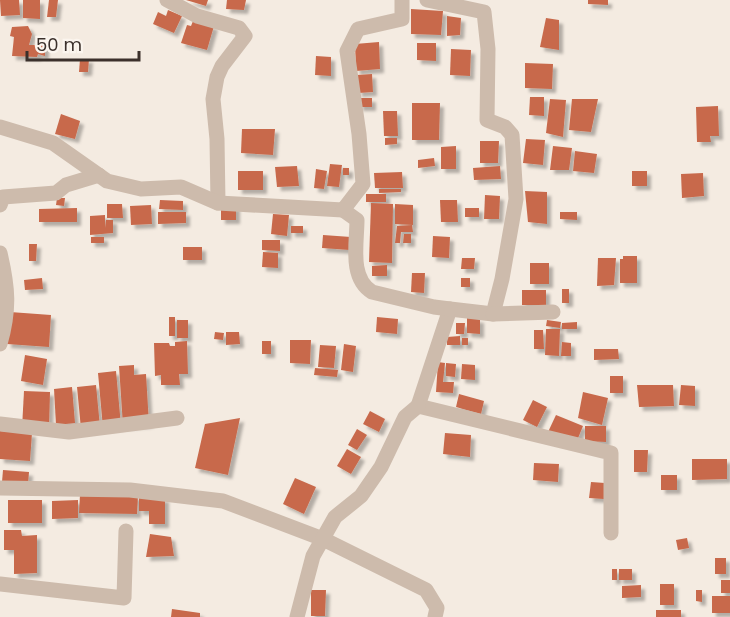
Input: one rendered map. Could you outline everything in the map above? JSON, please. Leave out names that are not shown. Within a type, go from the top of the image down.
[{"type":"street","points":[[167,0],[197,16],[239,28],[244,36],[222,66],[217,77],[213,99],[217,139],[218,203]]},
{"type":"street","points":[[343,210],[363,184],[359,134],[347,51],[358,29],[402,19],[402,0]]},
{"type":"street","points":[[427,0],[484,12],[489,49],[487,120],[505,127],[512,135],[516,200],[502,279],[493,314]]},
{"type":"street","points":[[0,128],[53,142],[108,181],[141,189],[181,187],[218,203],[343,210],[357,220],[357,272],[366,288],[372,292],[434,307],[493,314],[553,312]]},
{"type":"street","points":[[0,204],[3,197],[56,193],[66,185],[99,176]]},
{"type":"street","points":[[0,253],[7,282],[6,321],[0,344]]},
{"type":"street","points":[[297,617],[313,556],[322,539],[335,517],[361,496],[381,467],[405,417],[418,406],[450,309]]},
{"type":"street","points":[[418,406],[611,453],[611,533]]},
{"type":"street","points":[[0,424],[69,432],[177,418]]},
{"type":"street","points":[[0,488],[130,490],[223,501],[322,539],[426,590],[437,608],[435,617]]},
{"type":"street","points":[[0,584],[124,598],[126,531]]},
{"type":"building","points":[[0,0],[19,0],[20,15],[1,16]]},
{"type":"building","points":[[23,0],[40,0],[40,19],[23,18]]},
{"type":"building","points":[[49,0],[58,0],[56,17],[47,17]]},
{"type":"building","points":[[186,0],[208,0],[206,6]]},
{"type":"building","points":[[227,0],[246,0],[244,10],[226,9]]},
{"type":"building","points":[[588,0],[608,0],[608,5],[588,4]]},
{"type":"building","points":[[411,9],[443,11],[441,35],[411,34]]},
{"type":"building","points":[[168,10],[182,16],[174,33],[153,24],[158,12],[166,16]]},
{"type":"building","points":[[447,16],[461,18],[460,35],[447,36]]},
{"type":"building","points":[[546,18],[559,20],[559,50],[540,47]]},
{"type":"building","points":[[193,21],[214,26],[207,50],[181,43],[187,25],[191,26]]},
{"type":"building","points":[[28,26],[32,34],[29,45],[45,45],[45,56],[38,54],[37,57],[12,56],[14,37],[10,36],[12,27]]},
{"type":"building","points":[[379,42],[380,69],[356,71],[355,44]]},
{"type":"building","points":[[417,43],[436,43],[436,61],[417,60]]},
{"type":"building","points":[[451,49],[471,50],[470,76],[450,75]]},
{"type":"building","points":[[316,56],[331,57],[331,76],[315,75]]},
{"type":"building","points":[[80,59],[89,59],[88,72],[79,72]]},
{"type":"building","points":[[525,63],[553,64],[552,89],[525,88]]},
{"type":"building","points":[[372,74],[373,92],[358,93],[357,75]]},
{"type":"building","points":[[530,97],[544,97],[544,116],[529,115]]},
{"type":"building","points":[[359,98],[372,98],[372,107],[359,107]]},
{"type":"building","points":[[550,99],[566,100],[563,137],[546,133]]},
{"type":"building","points":[[572,99],[598,99],[591,132],[569,130]]},
{"type":"building","points":[[412,103],[440,103],[439,140],[412,140]]},
{"type":"building","points":[[718,106],[719,136],[710,136],[711,142],[697,142],[696,107]]},
{"type":"building","points":[[383,111],[397,111],[398,136],[384,136]]},
{"type":"building","points":[[61,114],[80,121],[75,139],[55,134]]},
{"type":"building","points":[[242,129],[275,129],[273,155],[241,153]]},
{"type":"building","points":[[385,138],[397,138],[397,144],[385,145]]},
{"type":"building","points":[[526,139],[545,140],[543,165],[523,163]]},
{"type":"building","points":[[480,141],[499,141],[498,163],[480,163]]},
{"type":"building","points":[[456,146],[456,169],[441,169],[441,147]]},
{"type":"building","points":[[553,146],[572,148],[569,170],[550,170]]},
{"type":"building","points":[[575,151],[597,154],[594,173],[573,171]]},
{"type":"building","points":[[434,158],[435,166],[418,168],[418,160]]},
{"type":"building","points":[[330,164],[342,165],[339,187],[327,186]]},
{"type":"building","points":[[297,166],[299,186],[277,187],[275,167]]},
{"type":"building","points":[[500,166],[501,179],[474,180],[473,168]]},
{"type":"building","points":[[343,168],[349,168],[349,175],[343,175]]},
{"type":"building","points":[[316,169],[327,171],[324,189],[314,188]]},
{"type":"building","points":[[238,171],[263,171],[263,190],[238,190]]},
{"type":"building","points":[[632,171],[647,171],[647,186],[632,186]]},
{"type":"building","points":[[402,172],[403,188],[375,188],[374,173]]},
{"type":"building","points":[[703,173],[704,196],[682,198],[681,174]]},
{"type":"building","points":[[379,189],[401,189],[401,192],[379,193]]},
{"type":"building","points":[[525,191],[547,192],[547,224],[528,222]]},
{"type":"building","points":[[366,194],[386,194],[386,202],[366,202]]},
{"type":"building","points":[[485,195],[500,196],[499,219],[484,219]]},
{"type":"building","points":[[57,198],[65,198],[64,206],[56,205]]},
{"type":"building","points":[[160,200],[183,201],[183,210],[159,209]]},
{"type":"building","points":[[440,200],[457,200],[458,222],[441,222]]},
{"type":"building","points":[[371,203],[393,204],[392,263],[369,262]]},
{"type":"building","points":[[107,204],[122,204],[123,218],[107,218]]},
{"type":"building","points":[[395,204],[413,205],[413,225],[395,224]]},
{"type":"building","points":[[151,205],[152,224],[131,225],[130,206]]},
{"type":"building","points":[[221,206],[236,206],[236,220],[221,220]]},
{"type":"building","points":[[77,208],[77,222],[39,222],[39,209]]},
{"type":"building","points":[[465,208],[479,208],[479,217],[465,217]]},
{"type":"building","points":[[158,212],[186,212],[186,223],[158,224]]},
{"type":"building","points":[[560,212],[577,212],[577,220],[560,219]]},
{"type":"building","points":[[273,214],[289,215],[287,236],[271,234]]},
{"type":"building","points":[[105,215],[105,228],[106,220],[113,220],[113,233],[90,235],[90,216]]},
{"type":"building","points":[[412,225],[413,232],[401,232],[400,243],[395,243],[397,226]]},
{"type":"building","points":[[291,226],[303,226],[303,233],[291,233]]},
{"type":"building","points":[[404,234],[411,234],[411,243],[403,243]]},
{"type":"building","points":[[323,235],[351,237],[350,250],[322,248]]},
{"type":"building","points":[[433,236],[450,237],[449,258],[432,257]]},
{"type":"building","points":[[91,237],[104,237],[104,243],[91,243]]},
{"type":"building","points":[[262,240],[280,240],[280,251],[262,250]]},
{"type":"building","points":[[29,244],[37,244],[36,261],[29,261]]},
{"type":"building","points":[[183,247],[202,247],[202,260],[183,260]]},
{"type":"building","points":[[263,252],[278,253],[278,268],[262,267]]},
{"type":"building","points":[[623,256],[637,256],[637,283],[620,283],[620,259],[623,259]]},
{"type":"building","points":[[462,258],[475,258],[474,269],[461,269]]},
{"type":"building","points":[[598,258],[616,258],[614,285],[597,286]]},
{"type":"building","points":[[530,263],[549,263],[549,284],[530,284]]},
{"type":"building","points":[[387,265],[387,276],[372,276],[372,266]]},
{"type":"building","points":[[412,273],[425,273],[424,293],[411,292]]},
{"type":"building","points":[[42,278],[43,289],[25,290],[24,280]]},
{"type":"building","points":[[461,278],[470,278],[470,287],[461,287]]},
{"type":"building","points":[[562,289],[569,289],[569,303],[562,303]]},
{"type":"building","points":[[522,290],[546,290],[546,305],[522,305]]},
{"type":"building","points":[[10,312],[51,315],[49,347],[7,344]]},
{"type":"building","points":[[169,317],[175,317],[175,336],[169,336]]},
{"type":"building","points":[[377,317],[398,319],[397,334],[376,332]]},
{"type":"building","points":[[467,318],[480,319],[480,334],[467,333]]},
{"type":"building","points":[[177,320],[188,320],[188,338],[177,338]]},
{"type":"building","points":[[547,320],[561,322],[560,328],[546,326]]},
{"type":"building","points":[[577,322],[577,329],[562,329],[562,323]]},
{"type":"building","points":[[456,323],[465,323],[464,334],[456,334]]},
{"type":"building","points":[[546,329],[560,329],[559,356],[545,355]]},
{"type":"building","points":[[534,330],[543,330],[544,349],[534,349]]},
{"type":"building","points":[[215,332],[224,333],[223,340],[214,339]]},
{"type":"building","points":[[226,332],[239,332],[240,344],[226,345]]},
{"type":"building","points":[[460,336],[460,345],[447,345],[447,337]]},
{"type":"building","points":[[462,338],[468,338],[468,345],[462,345]]},
{"type":"building","points":[[290,340],[311,340],[310,364],[290,363]]},
{"type":"building","points":[[187,341],[188,374],[179,374],[180,385],[161,385],[161,375],[155,376],[154,343],[169,343],[170,346],[175,346],[175,342]]},
{"type":"building","points":[[262,341],[271,341],[271,354],[262,354]]},
{"type":"building","points":[[562,342],[571,343],[571,356],[561,356]]},
{"type":"building","points":[[344,344],[356,346],[353,372],[341,370]]},
{"type":"building","points":[[320,345],[336,346],[334,368],[318,367]]},
{"type":"building","points":[[594,349],[618,349],[619,359],[594,360]]},
{"type":"building","points":[[25,355],[47,359],[43,385],[21,381]]},
{"type":"building","points":[[438,362],[445,363],[443,382],[454,382],[453,393],[436,392]]},
{"type":"building","points":[[446,363],[456,364],[455,377],[446,376]]},
{"type":"building","points":[[462,364],[475,365],[475,380],[461,379]]},
{"type":"building","points":[[134,365],[134,375],[146,374],[149,424],[123,426],[119,366]]},
{"type":"building","points":[[315,368],[338,370],[337,377],[314,375]]},
{"type":"building","points":[[116,371],[121,426],[103,428],[98,373]]},
{"type":"building","points":[[610,376],[623,376],[623,393],[610,393]]},
{"type":"building","points":[[96,385],[100,427],[81,429],[77,387]]},
{"type":"building","points":[[637,385],[673,385],[674,406],[639,407]]},
{"type":"building","points":[[681,385],[695,386],[695,406],[679,405]]},
{"type":"building","points":[[72,387],[75,423],[56,425],[54,389]]},
{"type":"building","points":[[24,391],[50,392],[49,429],[22,428]]},
{"type":"building","points":[[583,392],[608,398],[602,425],[578,418]]},
{"type":"building","points":[[459,394],[484,401],[481,414],[456,407]]},
{"type":"building","points":[[533,400],[547,407],[537,427],[523,420]]},
{"type":"building","points":[[370,411],[385,419],[379,432],[363,424]]},
{"type":"building","points":[[556,415],[583,426],[576,443],[548,432]]},
{"type":"building","points":[[240,418],[228,475],[195,468],[205,424]]},
{"type":"building","points":[[585,426],[606,426],[606,442],[585,441]]},
{"type":"building","points":[[357,429],[367,435],[357,450],[348,445]]},
{"type":"building","points":[[0,431],[32,433],[30,461],[0,459]]},
{"type":"building","points":[[445,433],[471,435],[470,457],[443,454]]},
{"type":"building","points":[[347,449],[361,457],[351,474],[337,466]]},
{"type":"building","points":[[634,450],[648,450],[647,472],[634,472]]},
{"type":"building","points":[[692,459],[727,459],[727,479],[692,480]]},
{"type":"building","points":[[534,463],[559,464],[558,482],[533,480]]},
{"type":"building","points":[[3,470],[29,472],[28,484],[2,482]]},
{"type":"building","points":[[661,475],[677,475],[677,490],[661,490]]},
{"type":"building","points":[[295,478],[316,487],[304,514],[283,504]]},
{"type":"building","points":[[591,482],[605,483],[604,499],[589,498]]},
{"type":"building","points":[[80,495],[138,496],[137,514],[79,513]]},
{"type":"building","points":[[139,498],[165,498],[165,524],[149,524],[149,511],[139,511]]},
{"type":"building","points":[[8,500],[42,500],[42,523],[8,523]]},
{"type":"building","points":[[78,500],[78,518],[52,519],[52,501]]},
{"type":"building","points":[[4,530],[21,530],[22,536],[37,535],[37,573],[14,574],[14,550],[4,550]]},
{"type":"building","points":[[150,534],[171,537],[174,556],[146,557]]},
{"type":"building","points":[[687,538],[689,548],[678,550],[676,540]]},
{"type":"building","points":[[715,558],[726,558],[726,574],[715,574]]},
{"type":"building","points":[[612,569],[617,569],[617,580],[612,580]]},
{"type":"building","points":[[619,569],[632,569],[632,580],[619,580]]},
{"type":"building","points":[[721,580],[730,580],[730,593],[721,593]]},
{"type":"building","points":[[660,584],[674,584],[674,605],[660,605]]},
{"type":"building","points":[[641,585],[641,597],[622,598],[622,586]]},
{"type":"building","points":[[311,590],[326,590],[325,616],[311,616]]},
{"type":"building","points":[[696,590],[702,590],[702,602],[696,601]]},
{"type":"building","points":[[712,596],[730,596],[730,613],[712,613]]},
{"type":"building","points":[[172,609],[200,613],[200,617],[171,617]]},
{"type":"building","points":[[656,610],[681,610],[681,617],[656,617]]}]
